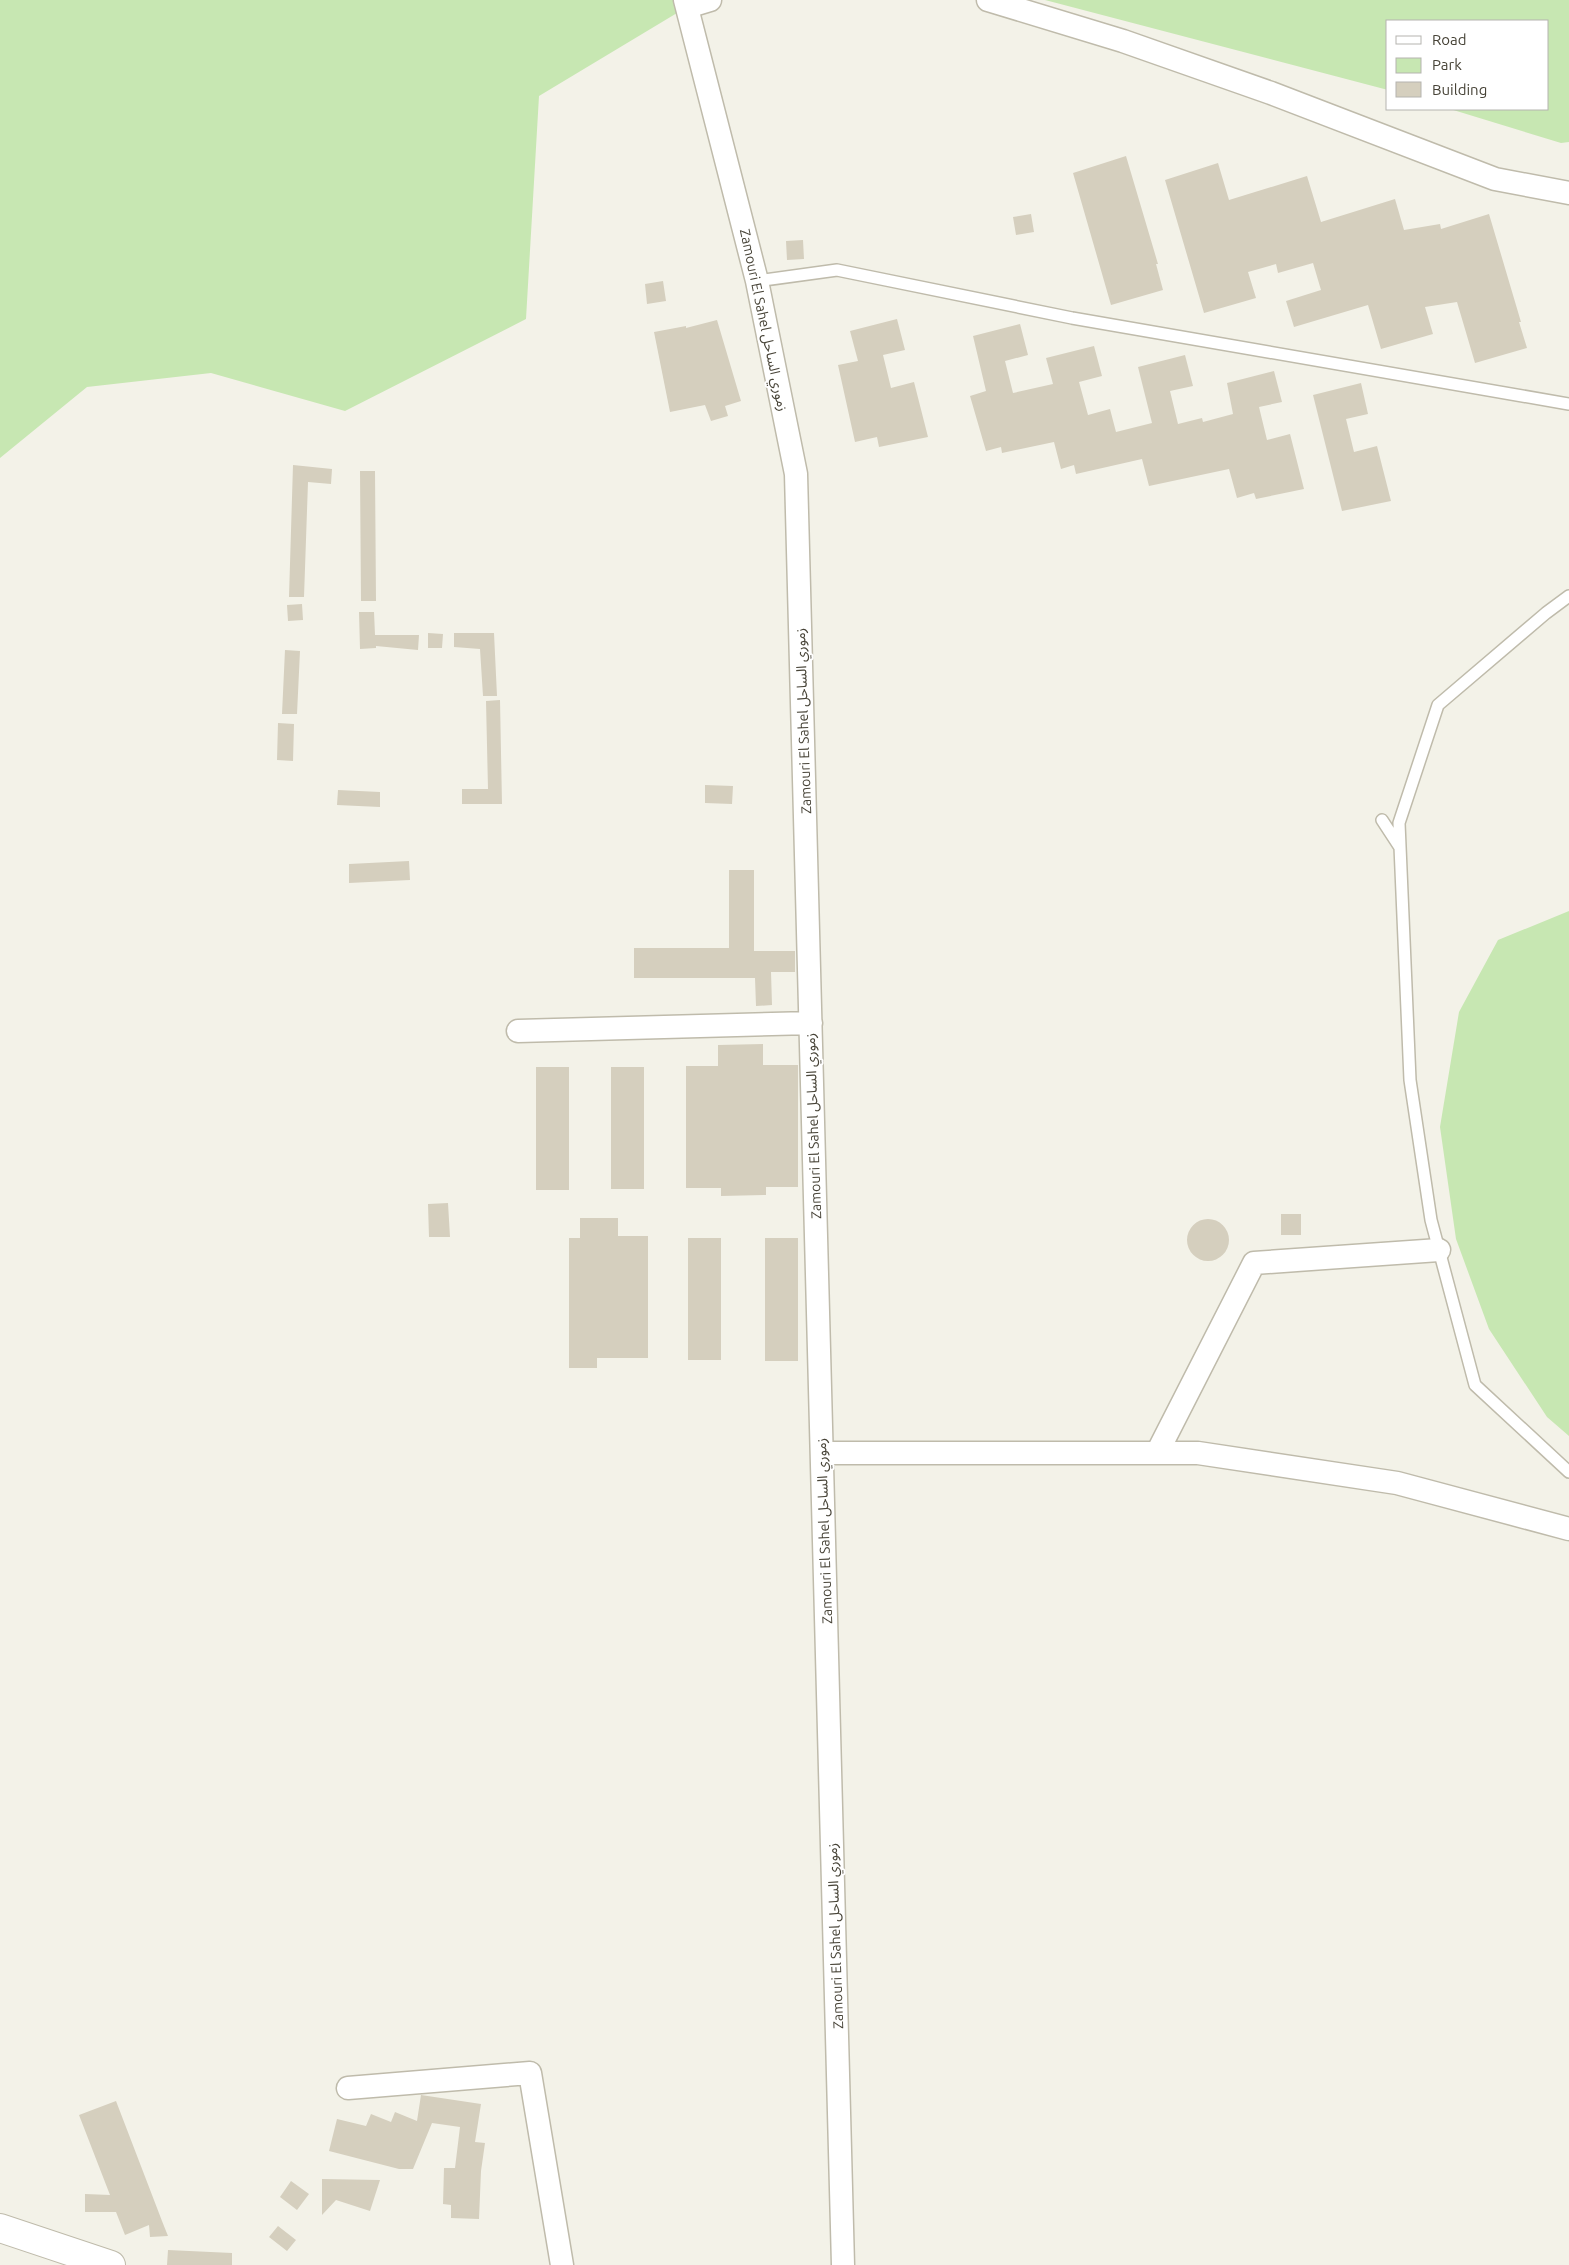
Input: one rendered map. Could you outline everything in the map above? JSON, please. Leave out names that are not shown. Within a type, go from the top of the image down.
[{"type":"street","points":[[686,3],[710,0]]},
{"type":"street","points":[[988,0],[1151,51],[1271,93],[1495,179],[1569,193]]},
{"type":"street","name":"Zamouri El Sahel زموري الساحل","points":[[686,3],[757,281],[796,474],[843,2265]]},
{"type":"street","points":[[518,1031],[811,1023]]},
{"type":"street","points":[[1157,1453],[1254,1263],[1439,1250]]},
{"type":"street","points":[[822,1453],[1198,1453],[1397,1483],[1569,1529]]},
{"type":"street","points":[[348,2088],[530,2073],[562,2265]]},
{"type":"street","points":[[0,2228],[111,2265]]},
{"type":"lane","points":[[757,281],[837,270],[1072,318],[1569,404]]},
{"type":"lane","points":[[1569,596],[1546,613],[1438,705],[1399,823],[1410,1080],[1431,1220],[1474,1385],[1569,1472]]},
{"type":"lane","points":[[1382,820],[1400,848]]},
{"type":"green space","points":[[0,0],[693,0],[687,7],[539,96],[526,319],[345,411],[211,373],[87,387],[0,458]]},
{"type":"green space","points":[[1045,0],[1569,0],[1569,142],[1561,143],[1453,110],[1549,110],[1549,20],[1386,20],[1386,89]]},
{"type":"green space","points":[[1569,911],[1569,1436],[1547,1417],[1489,1329],[1456,1239],[1440,1127],[1459,1012],[1498,940]]},
{"type":"building","points":[[1126,156],[1158,264],[1156,264],[1163,290],[1111,305],[1073,173]]},
{"type":"building","points":[[1218,163],[1229,200],[1307,176],[1321,222],[1395,199],[1404,230],[1440,224],[1441,229],[1489,214],[1527,348],[1475,363],[1457,302],[1425,307],[1433,334],[1381,349],[1368,305],[1294,327],[1286,301],[1321,290],[1313,263],[1278,273],[1276,264],[1248,272],[1256,298],[1204,313],[1165,180]]},
{"type":"building","points":[[1031,214],[1034,232],[1016,235],[1013,217]]},
{"type":"building","points":[[803,240],[804,259],[787,260],[786,241]]},
{"type":"building","points":[[663,281],[666,301],[647,304],[645,284]]},
{"type":"building","points":[[897,319],[905,350],[883,355],[891,388],[914,382],[928,437],[879,447],[877,437],[855,442],[838,365],[858,361],[850,331]]},
{"type":"building","points":[[717,320],[741,401],[725,406],[728,416],[711,421],[705,405],[670,412],[654,332],[686,326],[686,328]]},
{"type":"building","points":[[1020,324],[1028,355],[1005,361],[1013,393],[1053,384],[1046,358],[1094,346],[1102,376],[1079,382],[1088,415],[1110,409],[1116,432],[1152,423],[1138,367],[1185,355],[1193,386],[1170,391],[1178,424],[1202,418],[1203,422],[1233,414],[1227,383],[1274,371],[1282,402],[1259,407],[1267,440],[1290,434],[1304,489],[1256,499],[1254,493],[1237,498],[1229,469],[1149,486],[1142,459],[1076,474],[1074,465],[1061,469],[1054,442],[1002,453],[1001,447],[986,451],[970,396],[986,391],[973,336]]},
{"type":"building","points":[[1361,383],[1368,414],[1346,419],[1354,452],[1377,446],[1391,501],[1342,511],[1313,395]]},
{"type":"building","points":[[293,465],[332,469],[331,484],[308,482],[304,597],[289,597]]},
{"type":"building","points":[[360,471],[375,471],[376,601],[361,601]]},
{"type":"building","points":[[302,604],[303,620],[288,621],[287,605]]},
{"type":"building","points":[[359,612],[374,612],[375,635],[419,635],[418,650],[376,646],[376,648],[360,649]]},
{"type":"building","points":[[428,633],[443,634],[442,648],[428,648]]},
{"type":"building","points":[[454,633],[494,633],[497,696],[483,696],[480,649],[454,647]]},
{"type":"building","points":[[285,650],[300,651],[297,714],[282,714]]},
{"type":"building","points":[[500,700],[502,804],[462,804],[462,789],[488,789],[486,701]]},
{"type":"building","points":[[278,723],[294,724],[293,761],[277,760]]},
{"type":"building","points":[[705,785],[733,786],[732,804],[705,803]]},
{"type":"building","points":[[338,790],[380,792],[380,807],[337,805]]},
{"type":"building","points":[[409,861],[410,880],[349,883],[349,864]]},
{"type":"building","points":[[729,870],[754,870],[754,951],[795,951],[795,972],[771,972],[772,1005],[756,1006],[755,978],[634,978],[634,948],[729,948]]},
{"type":"building","points":[[763,1044],[763,1065],[798,1065],[798,1187],[766,1187],[766,1195],[721,1196],[721,1188],[686,1188],[686,1066],[718,1066],[718,1045]]},
{"type":"building","points":[[536,1067],[569,1067],[569,1190],[536,1190]]},
{"type":"building","points":[[611,1067],[644,1067],[644,1189],[611,1189]]},
{"type":"building","points":[[448,1203],[450,1237],[429,1237],[428,1204]]},
{"type":"building","points":[[1281,1214],[1301,1214],[1301,1235],[1281,1235]]},
{"type":"building","points":[[580,1218],[618,1218],[618,1236],[648,1236],[648,1358],[597,1358],[597,1368],[569,1368],[569,1238],[580,1238]]},
{"type":"building","points":[[1212,1219],[1220,1222],[1226,1228],[1229,1240],[1226,1252],[1220,1258],[1204,1261],[1196,1258],[1190,1252],[1187,1236],[1190,1228],[1196,1222]]},
{"type":"building","points":[[688,1238],[721,1238],[721,1360],[688,1360]]},
{"type":"building","points":[[765,1238],[798,1238],[798,1361],[765,1361]]},
{"type":"building","points":[[421,2095],[481,2104],[475,2142],[485,2143],[481,2171],[479,2219],[451,2218],[451,2205],[443,2204],[444,2168],[455,2168],[460,2127],[432,2123],[413,2169],[399,2169],[329,2151],[337,2119],[366,2126],[371,2114],[391,2122],[395,2112],[417,2121]]},
{"type":"building","points":[[116,2101],[168,2236],[150,2237],[149,2225],[125,2235],[116,2212],[85,2212],[85,2194],[110,2195],[79,2115]]},
{"type":"building","points":[[322,2179],[380,2180],[370,2211],[336,2200],[322,2215]]},
{"type":"building","points":[[291,2181],[309,2194],[297,2210],[280,2197]]},
{"type":"building","points":[[278,2226],[296,2240],[287,2251],[269,2237]]},
{"type":"building","points":[[168,2250],[232,2253],[232,2265],[167,2265]]}]
